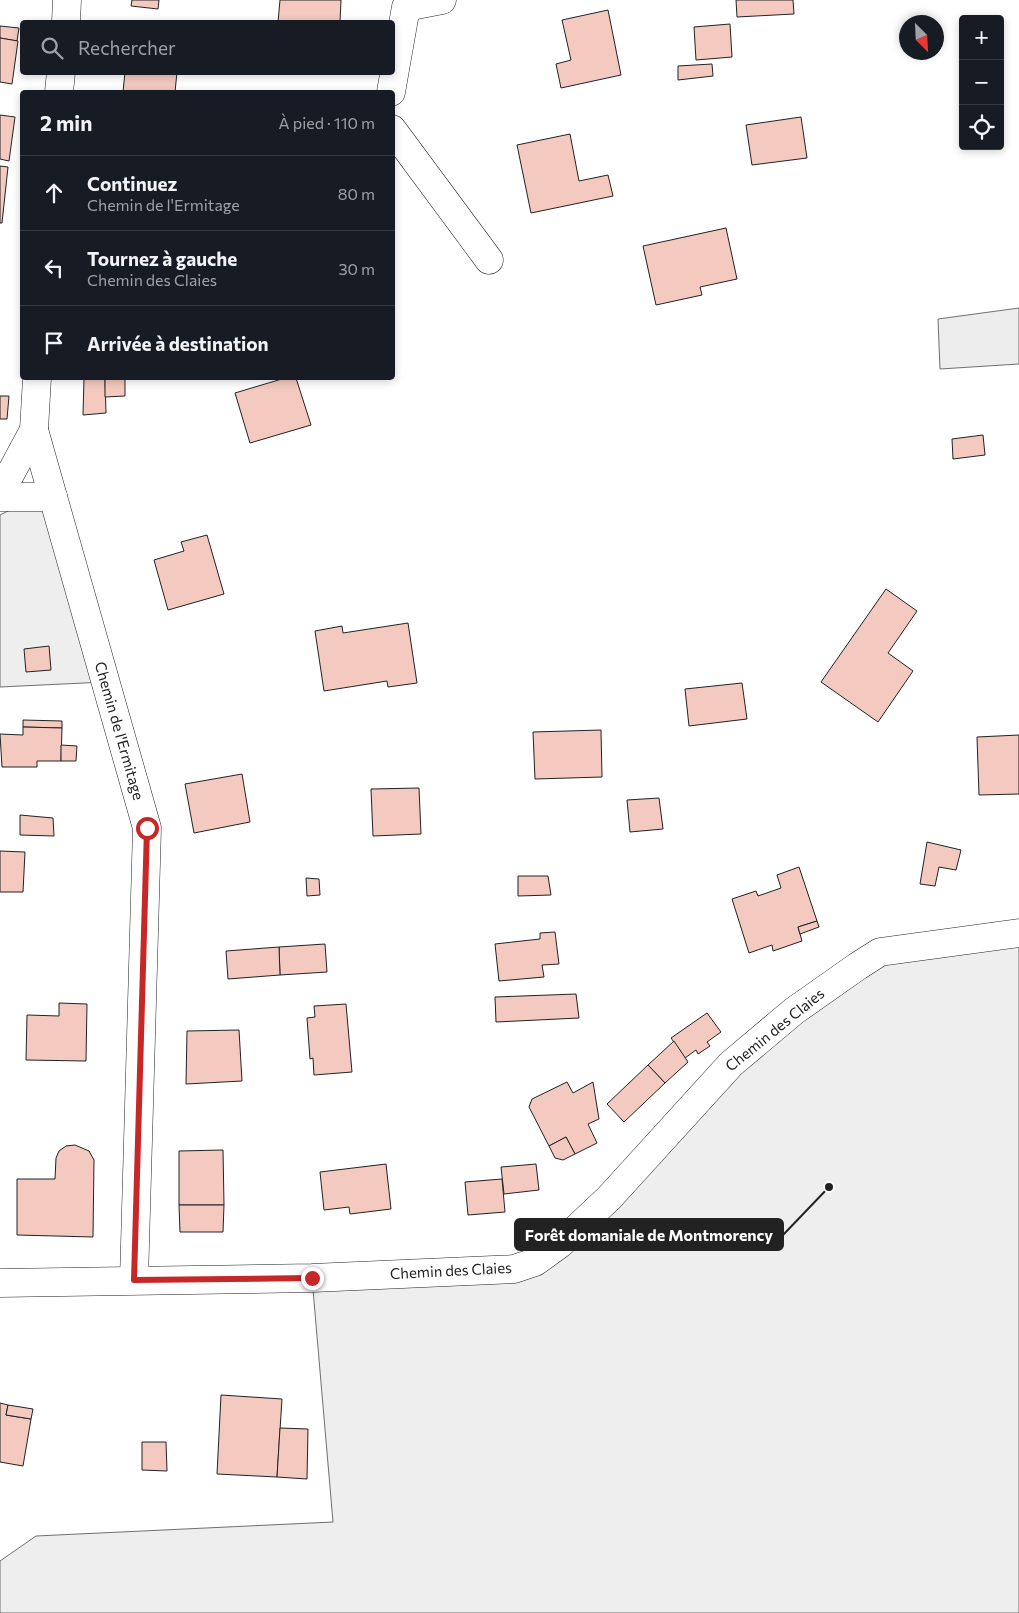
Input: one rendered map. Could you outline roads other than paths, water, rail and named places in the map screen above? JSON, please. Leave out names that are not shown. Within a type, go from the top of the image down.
[{"type":"street","points":[[66,20],[68,0]]},
{"type":"street","points":[[395,74],[406,6],[442,0]]},
{"type":"street","points":[[60,90],[61,75]]},
{"type":"street","points":[[392,90],[395,75]]},
{"type":"street","points":[[395,134],[489,260]]},
{"type":"street","points":[[38,380],[34,430],[0,495],[53,497]]},
{"type":"street","name":"Chemin de l'Ermitage","points":[[34,430],[147,828],[134,1280]]},
{"type":"street","name":"Chemin des Claies","points":[[0,1283],[312,1278],[514,1269],[535,1262],[560,1244],[609,1198],[731,1064],[794,1011],[880,952],[1019,933]]},
{"type":"place","name":"Forêt domaniale de Montmorency","points":[[829,1187]]}]
